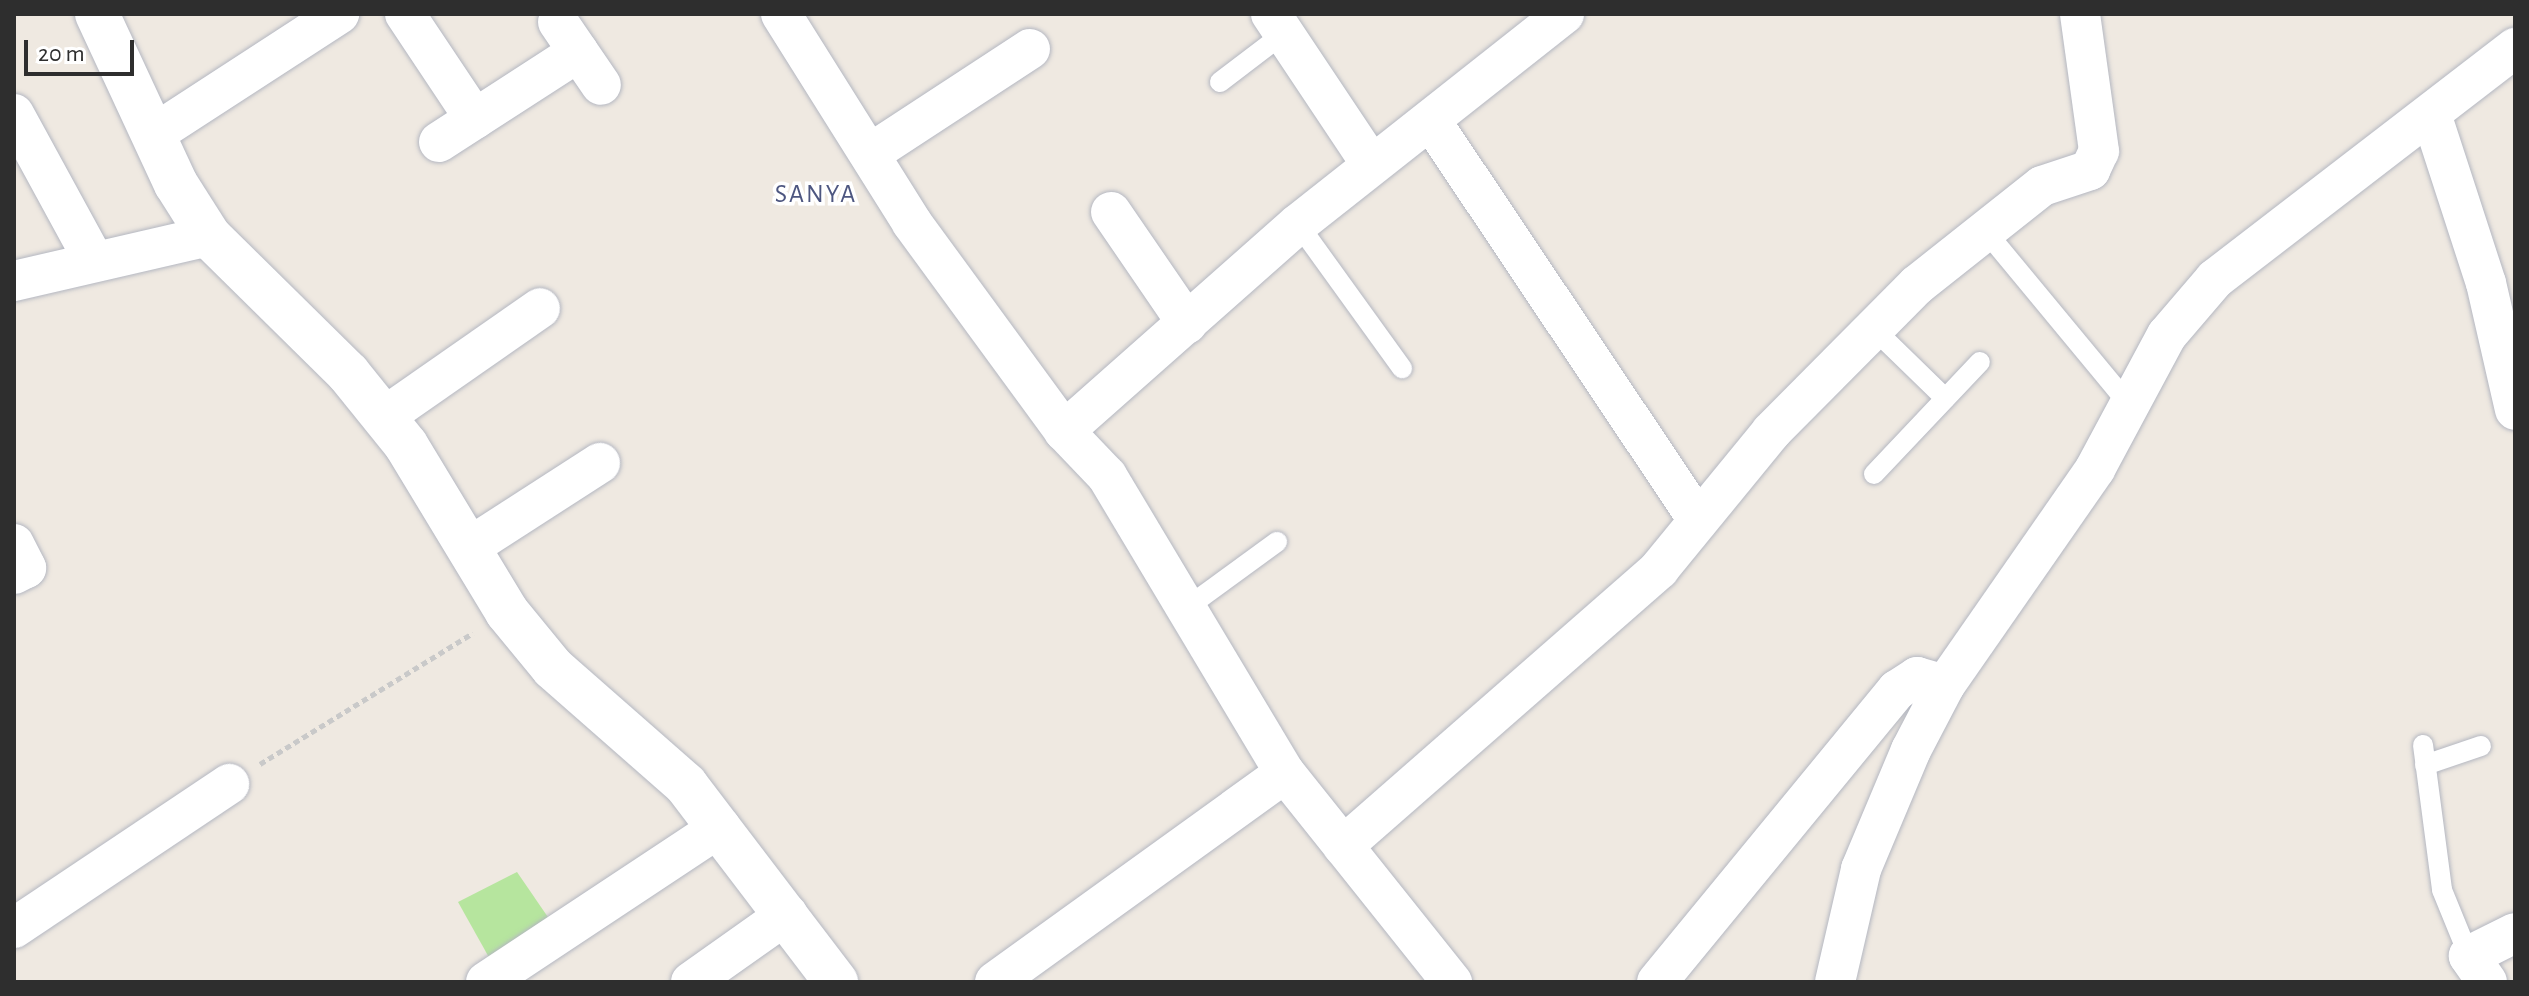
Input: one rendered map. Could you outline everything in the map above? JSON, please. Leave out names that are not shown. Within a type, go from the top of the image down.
[{"type":"street","points":[[97,14],[154,134],[209,236],[384,417],[507,612],[553,668],[686,785],[836,982]]},
{"type":"street","points":[[154,134],[339,14]]},
{"type":"street","points":[[405,14],[475,119]]},
{"type":"street","points":[[781,14],[871,153],[912,223],[1064,431],[1107,476],[1285,773],[1452,982]]},
{"type":"street","points":[[1064,431],[1298,224],[1371,164],[1433,124],[1564,14]]},
{"type":"street","points":[[1343,846],[1561,659],[1659,569],[1771,432],[1983,228],[2042,186],[2090,170],[2099,151],[2080,14]]},
{"type":"street","points":[[1277,24],[1371,164]]},
{"type":"street","points":[[439,142],[475,119],[568,37],[601,85]]},
{"type":"street","points":[[1835,982],[1877,824],[1945,685],[2131,407],[2167,335],[2215,279],[2515,48]]},
{"type":"street","points":[[871,153],[1030,49]]},
{"type":"street","points":[[14,114],[94,261]]},
{"type":"street","points":[[2431,114],[2486,283],[2515,410]]},
{"type":"street","points":[[1433,124],[1697,519]]},
{"type":"street","points":[[1111,212],[1187,323]]},
{"type":"street","points":[[14,281],[209,236]]},
{"type":"street","points":[[384,417],[540,308]]},
{"type":"street","points":[[468,548],[600,463]]},
{"type":"street","points":[[14,544],[26,568],[14,574]]},
{"type":"street","points":[[1657,982],[1897,690],[1917,677],[1945,685]]},
{"type":"street","points":[[995,982],[1285,773]]},
{"type":"street","points":[[14,928],[229,784]]},
{"type":"street","points":[[486,982],[720,827]]},
{"type":"street","points":[[691,982],[787,914]]},
{"type":"street","points":[[2478,969],[2515,933]]},
{"type":"lane","points":[[1220,82],[1277,24]]},
{"type":"lane","points":[[1298,224],[1402,368]]},
{"type":"lane","points":[[1983,228],[2131,407]]},
{"type":"lane","points":[[1875,330],[1945,398]]},
{"type":"lane","points":[[1874,474],[1980,362]]},
{"type":"lane","points":[[1185,609],[1277,542]]},
{"type":"lane","points":[[2478,969],[2442,890],[2424,755],[2481,746]]},
{"type":"path","points":[[229,784],[507,612]]},
{"type":"green space","points":[[517,872],[552,923],[491,961],[458,902]]},
{"type":"district","name":"SANYA","points":[[816,195]]}]
